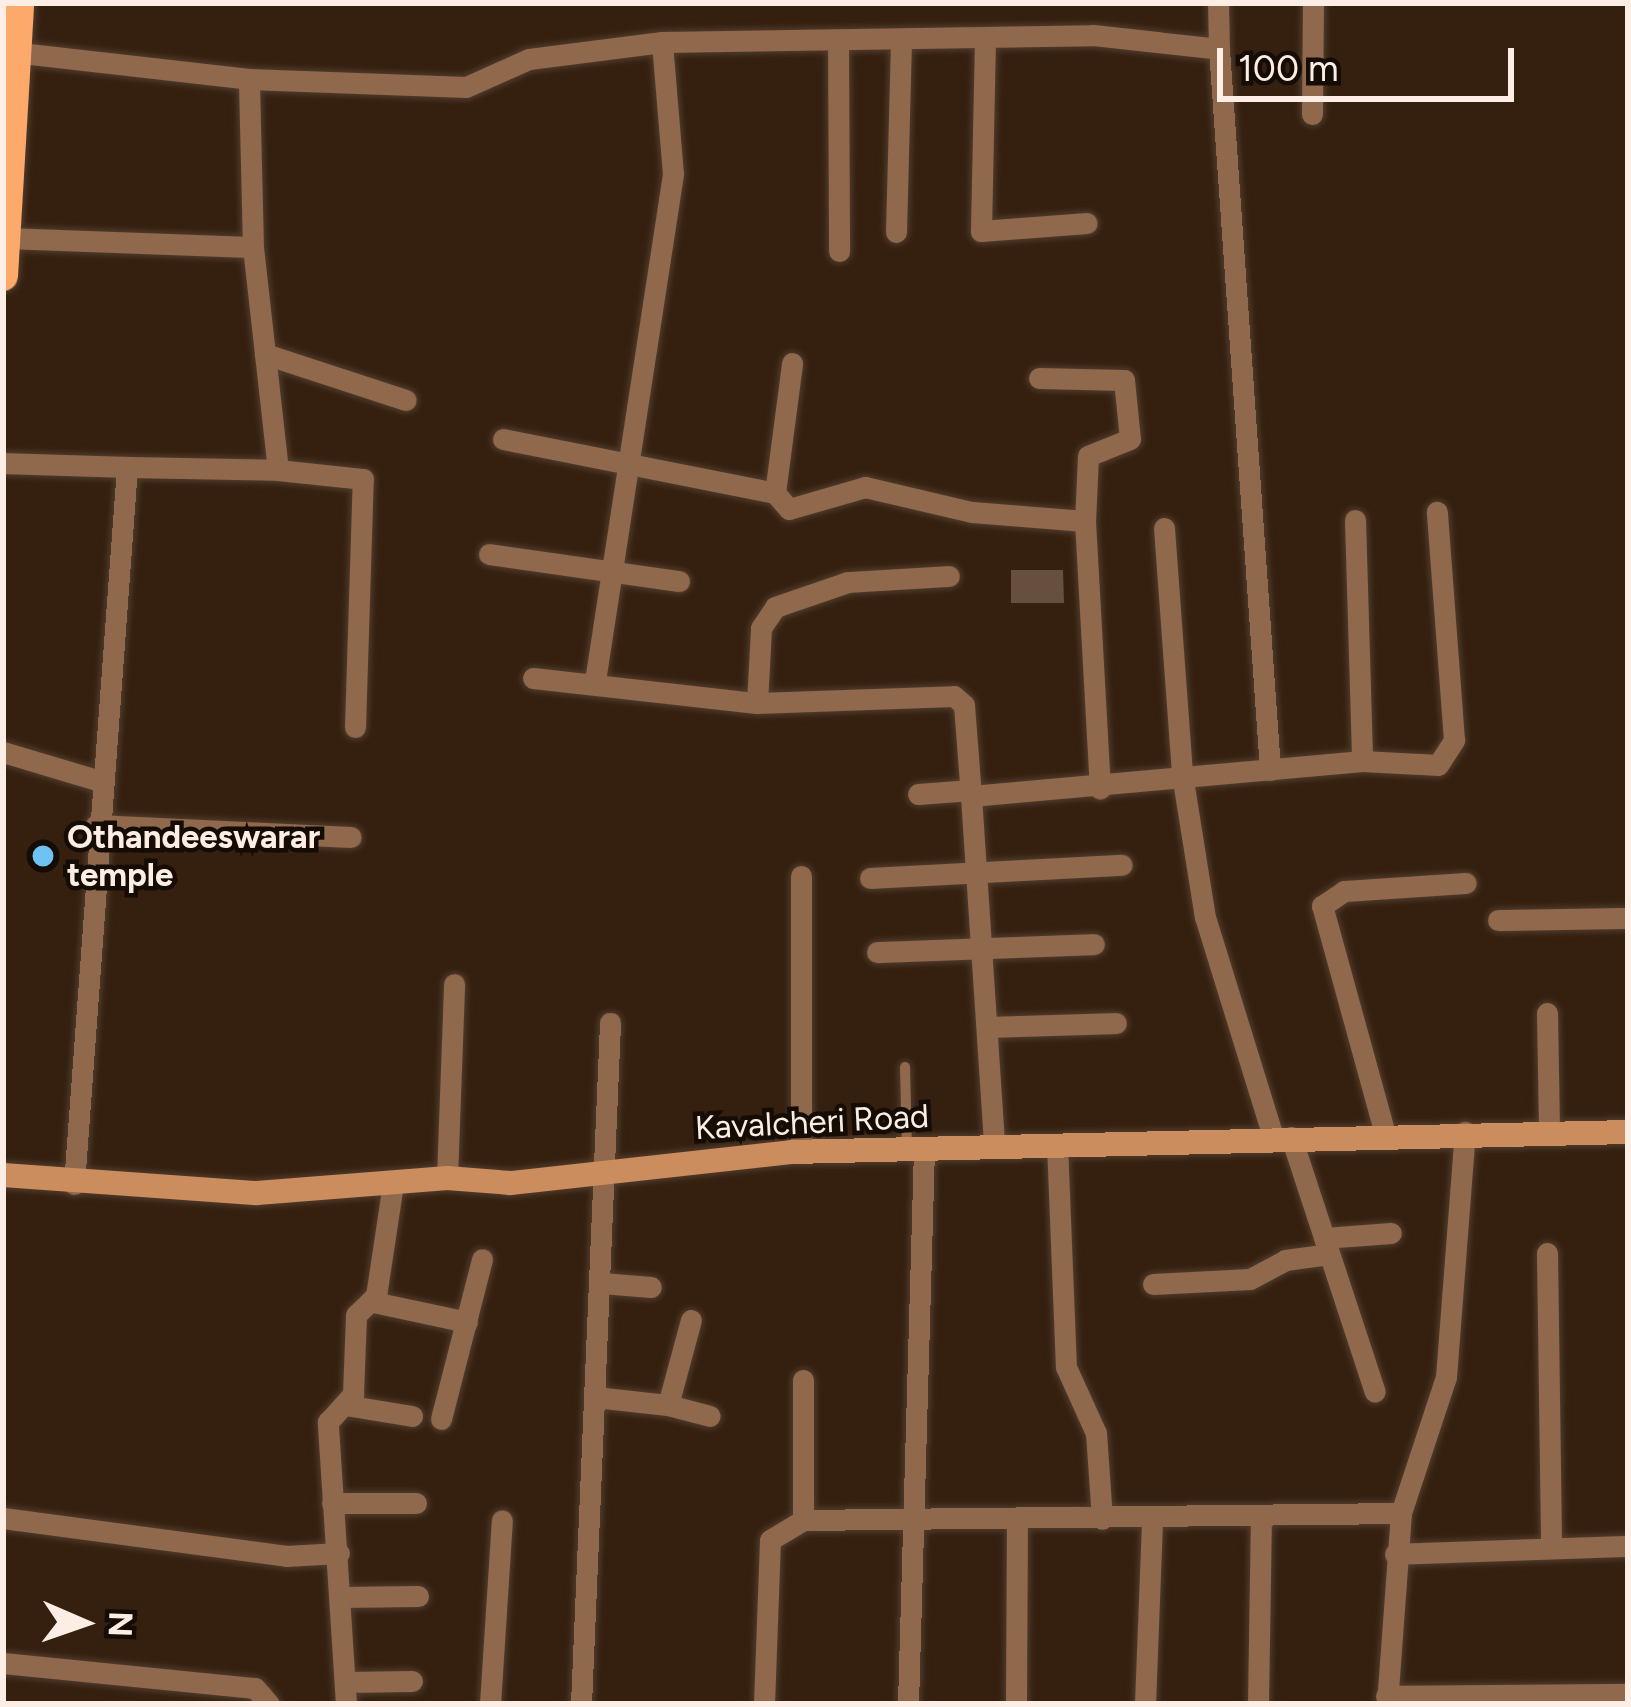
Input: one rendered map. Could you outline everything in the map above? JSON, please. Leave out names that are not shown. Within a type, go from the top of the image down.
[{"type":"main road","points":[[3,276],[10,51],[19,3]]},
{"type":"street","points":[[1218,3],[1270,770]]},
{"type":"street","points":[[1312,114],[1313,3]]},
{"type":"street","points":[[10,51],[249,80],[466,87],[530,58],[662,42],[1093,35],[1219,49]]},
{"type":"street","points":[[985,39],[981,231],[1087,223]]},
{"type":"street","points":[[838,40],[839,251]]},
{"type":"street","points":[[896,232],[901,40]]},
{"type":"street","points":[[596,681],[617,571],[674,174],[662,42]]},
{"type":"street","points":[[249,80],[253,247],[278,470]]},
{"type":"street","points":[[4,238],[253,247]]},
{"type":"street","points":[[265,353],[406,400]]},
{"type":"street","points":[[776,493],[792,363]]},
{"type":"street","points":[[1039,378],[1124,380],[1130,439],[1088,456],[1085,521],[1100,789]]},
{"type":"street","points":[[503,440],[776,493],[789,508],[866,487],[972,512],[1085,521]]},
{"type":"street","points":[[3,463],[278,470],[363,478],[356,727]]},
{"type":"street","points":[[74,1184],[96,824],[128,467]]},
{"type":"street","points":[[918,794],[1100,789],[1181,774],[1362,761],[1438,765],[1453,751],[1437,512]]},
{"type":"street","points":[[1355,520],[1362,761]]},
{"type":"street","points":[[1164,529],[1181,774],[1205,917],[1282,1137],[1327,1246],[1375,1392]]},
{"type":"street","points":[[489,554],[679,581]]},
{"type":"street","points":[[757,703],[761,628],[775,608],[848,582],[949,576]]},
{"type":"street","points":[[533,678],[596,681],[757,703],[954,696],[964,705],[985,947],[994,1146]]},
{"type":"street","points":[[3,752],[100,781]]},
{"type":"street","points":[[96,824],[351,837]]},
{"type":"street","points":[[870,878],[1122,865]]},
{"type":"street","points":[[801,876],[801,1152]]},
{"type":"street","points":[[1385,1134],[1322,906],[1344,891],[1466,883]]},
{"type":"street","points":[[1498,920],[1628,918]]},
{"type":"street","points":[[877,952],[1094,944]]},
{"type":"street","points":[[446,1178],[454,985]]},
{"type":"street","points":[[1546,1013],[1549,1131]]},
{"type":"street","points":[[581,1704],[609,1170],[610,1023]]},
{"type":"street","points":[[989,1027],[1116,1023]]},
{"type":"street","points":[[1465,1132],[1446,1377],[1401,1513],[1386,1700],[1628,1694]]},
{"type":"street","name":"Kavalcheri Road","points":[[3,1174],[74,1184],[257,1193],[446,1178],[511,1183],[801,1152],[1465,1132],[1628,1132]]},
{"type":"street","points":[[1058,1144],[1066,1367],[1096,1433],[1102,1519]]},
{"type":"street","points":[[908,1704],[914,1516],[915,1148]]},
{"type":"street","points":[[392,1184],[373,1302],[356,1315],[345,1405],[329,1417],[332,1503],[345,1693],[412,1681]]},
{"type":"street","points":[[1154,1284],[1250,1279],[1285,1260],[1327,1246],[1391,1233]]},
{"type":"street","points":[[1547,1253],[1551,1548]]},
{"type":"street","points":[[441,1419],[482,1259]]},
{"type":"street","points":[[602,1282],[651,1287]]},
{"type":"street","points":[[373,1302],[467,1322]]},
{"type":"street","points":[[668,1405],[691,1320]]},
{"type":"street","points":[[803,1380],[803,1520]]},
{"type":"street","points":[[595,1397],[668,1405],[710,1416]]},
{"type":"street","points":[[345,1405],[412,1416]]},
{"type":"street","points":[[332,1503],[416,1503]]},
{"type":"street","points":[[764,1704],[770,1540],[803,1520],[914,1516],[1152,1521],[1401,1513]]},
{"type":"street","points":[[1258,1704],[1261,1515]]},
{"type":"street","points":[[3,1518],[286,1556],[339,1553]]},
{"type":"street","points":[[1016,1704],[1017,1518]]},
{"type":"street","points":[[490,1704],[502,1520]]},
{"type":"street","points":[[1144,1704],[1152,1521]]},
{"type":"street","points":[[1395,1554],[1628,1546]]},
{"type":"street","points":[[341,1597],[418,1596]]},
{"type":"street","points":[[3,1663],[255,1688],[268,1704]]},
{"type":"lane","points":[[905,1067],[915,1148]]},
{"type":"building","points":[[1011,570],[1063,570],[1064,603],[1011,603]]},
{"type":"place","name":"Othandeeswarar temple","points":[[43,856]]}]
